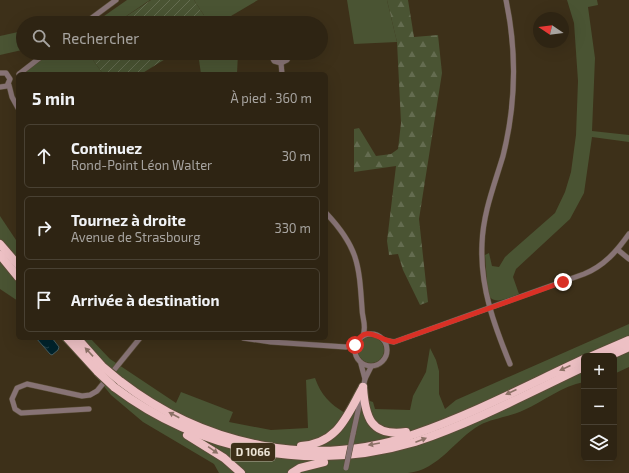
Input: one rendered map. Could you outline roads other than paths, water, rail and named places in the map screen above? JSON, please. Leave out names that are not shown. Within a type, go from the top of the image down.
[{"type":"highway","points":[[0,244],[16,263]]},
{"type":"highway","points":[[0,255],[16,275]]},
{"type":"highway","name":"D 1066","points":[[69,340],[117,384],[132,400],[168,422],[207,438],[254,452],[294,458],[342,457],[381,451],[414,443],[581,368]]},
{"type":"highway","name":"D 1066","points":[[78,340],[100,369]]},
{"type":"highway","points":[[599,353],[629,340]]},
{"type":"highway","points":[[616,353],[629,348]]},
{"type":"highway","points":[[617,356],[629,352]]},
{"type":"highway","name":"D 1066","points":[[117,384],[154,405],[209,432],[260,446],[297,450],[334,450],[380,443],[414,434],[451,420],[581,360]]},
{"type":"highway","points":[[364,383],[366,412],[376,428],[396,434],[451,420]]},
{"type":"highway","points":[[209,432],[275,444],[298,446],[320,442],[331,436],[339,429],[364,383]]},
{"type":"highway","points":[[168,422],[177,430],[204,444],[224,458],[241,473]]},
{"type":"highway","points":[[292,473],[300,468],[342,457]]},
{"type":"street","points":[[95,16],[116,0]]},
{"type":"street","points":[[506,0],[513,38],[514,84],[507,139],[488,198],[483,224],[482,269],[489,308],[510,364]]},
{"type":"street","points":[[20,72],[37,60]]},
{"type":"street","points":[[274,60],[281,63],[287,60]]},
{"type":"street","points":[[281,63],[282,72]]},
{"type":"street","points":[[0,72],[8,74],[16,73]]},
{"type":"street","points":[[8,74],[12,97],[16,104]]},
{"type":"street","points":[[12,97],[1,87],[9,83],[16,76]]},
{"type":"street","points":[[328,215],[348,240],[356,257],[361,286],[362,312],[366,326],[373,334],[384,340],[394,342]]},
{"type":"street","points":[[361,364],[371,367],[381,363],[387,350],[394,342],[589,272],[606,261],[618,250],[629,234]]},
{"type":"street","points":[[618,250],[629,259]]},
{"type":"street","points":[[266,340],[346,347],[356,343],[363,336],[366,326]]},
{"type":"street","points":[[363,336],[373,334]]},
{"type":"street","points":[[89,409],[21,413],[15,409],[12,399],[17,388],[27,384],[82,396],[90,395],[97,391],[138,340]]},
{"type":"street","points":[[384,340],[387,350]]},
{"type":"street","points":[[355,353],[356,343]]},
{"type":"street","points":[[346,347],[355,353],[361,364],[364,383]]},
{"type":"street","points":[[345,471],[364,383],[371,367]]},
{"type":"water","points":[[38,340],[54,340],[59,347],[58,350],[52,355]]}]
